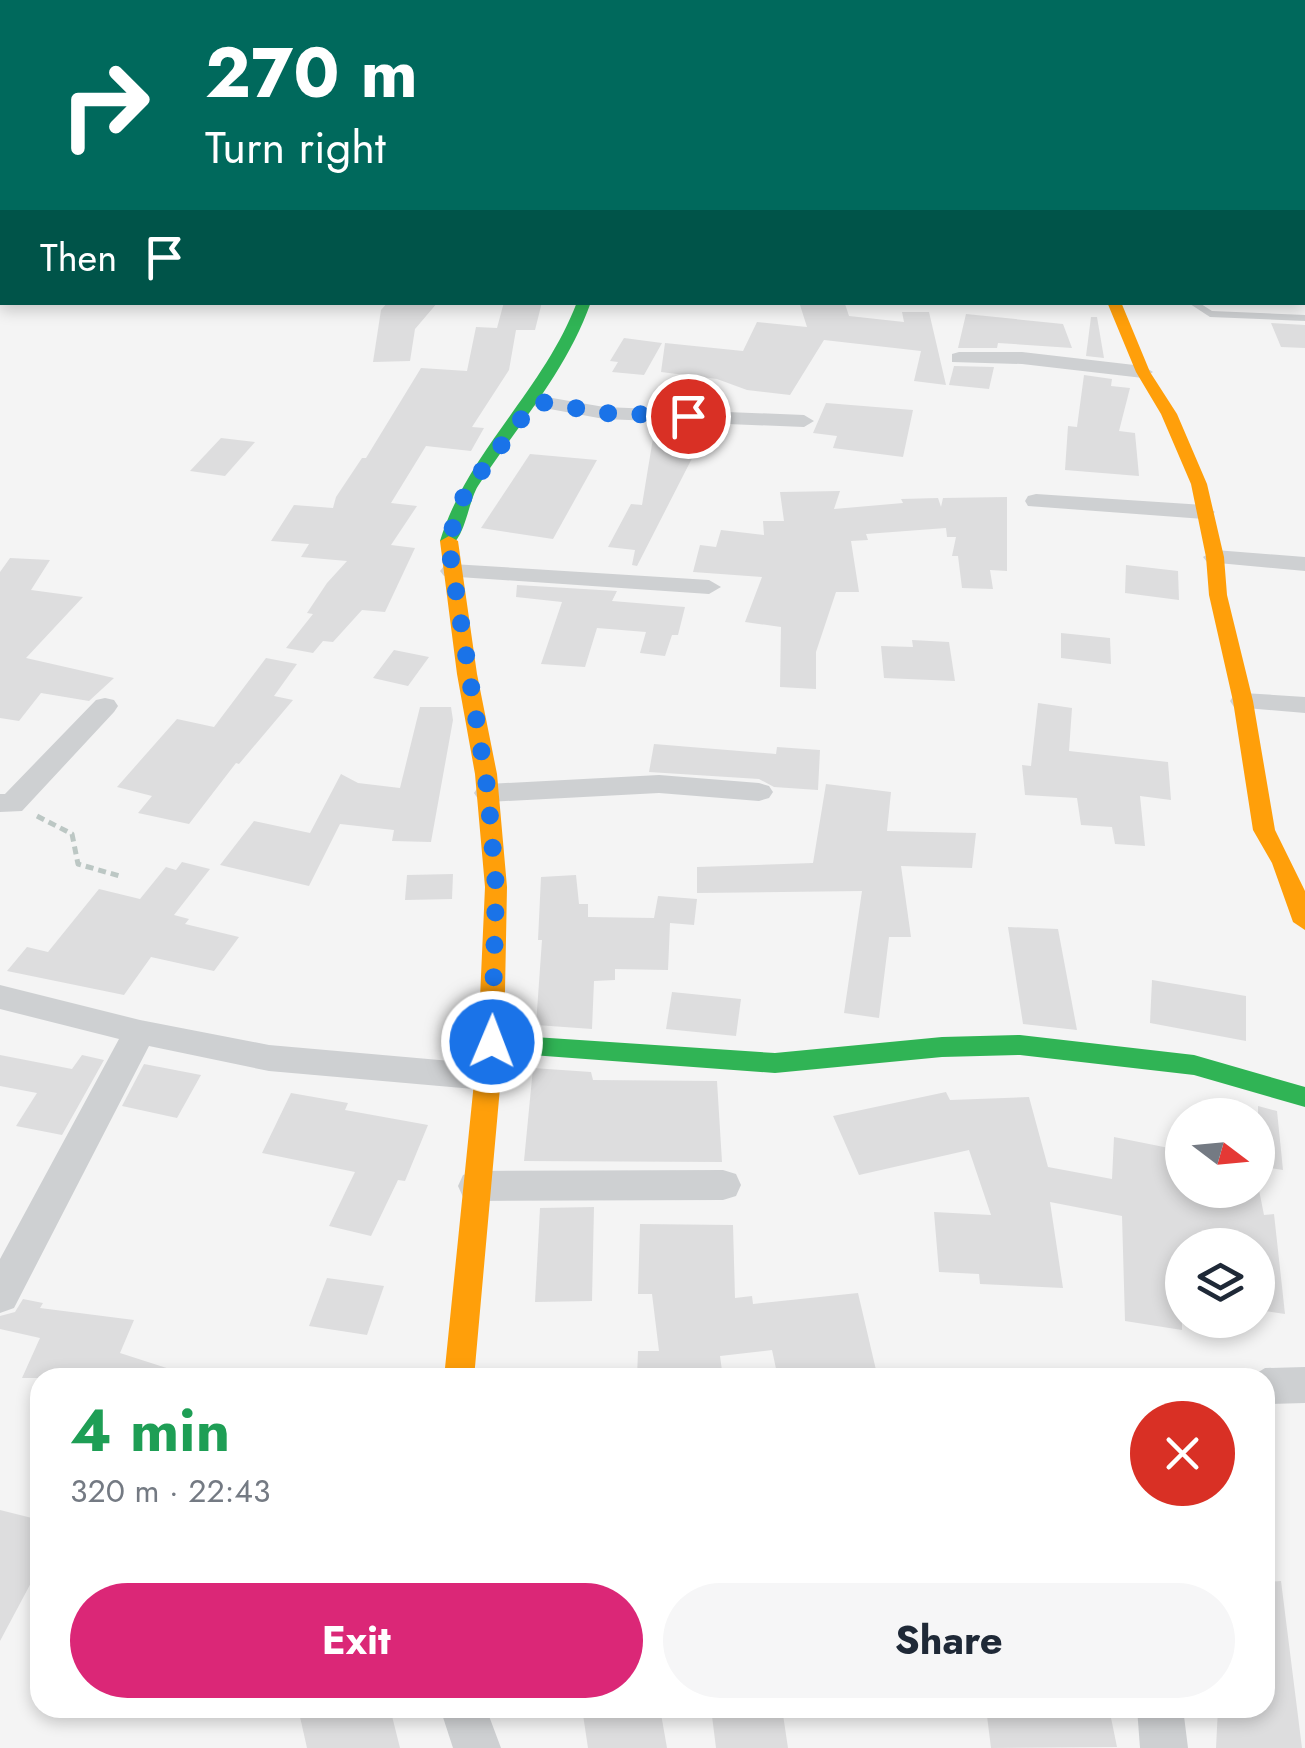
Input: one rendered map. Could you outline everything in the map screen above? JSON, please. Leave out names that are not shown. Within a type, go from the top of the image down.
[{"type":"street","points":[[460,1368],[485,1077],[492,1042],[496,887],[488,793],[448,541],[465,493],[535,401],[574,335],[583,305]]},
{"type":"street","points":[[1115,305],[1143,372],[1169,414],[1199,484],[1215,557],[1218,595],[1244,700],[1264,830],[1294,868],[1305,922]]},
{"type":"street","points":[[959,358],[1022,358],[1143,372]]},
{"type":"street","points":[[535,401],[604,413],[804,421]]},
{"type":"street","points":[[1036,501],[1204,512]]},
{"type":"street","points":[[1215,557],[1305,564]]},
{"type":"street","points":[[452,571],[709,587]]},
{"type":"street","points":[[1244,700],[1305,705]]},
{"type":"street","points":[[6,804],[105,706]]},
{"type":"street","points":[[488,793],[659,784],[759,792]]},
{"type":"street","points":[[0,996],[140,1032],[269,1058],[485,1077]]},
{"type":"street","points":[[0,1296],[140,1032]]},
{"type":"street","points":[[492,1042],[775,1063],[942,1047],[1020,1045],[1194,1065],[1305,1097]]},
{"type":"street","points":[[476,1186],[723,1186]]},
{"type":"street","points":[[1275,1386],[1305,1385]]},
{"type":"street","points":[[466,1718],[477,1748]]},
{"type":"street","points":[[1161,1718],[1164,1748]]},
{"type":"lane","points":[[1196,305],[1210,314],[1305,318]]},
{"type":"path","points":[[6,804],[72,834],[78,864],[123,877]]},
{"type":"building","points":[[385,305],[435,305],[415,329],[410,361],[373,362],[381,310]]},
{"type":"building","points":[[503,305],[541,305],[535,330],[516,330],[509,370],[472,427],[484,428],[471,451],[426,446],[391,503],[417,506],[391,545],[415,548],[385,612],[362,610],[333,642],[323,641],[313,653],[286,648],[313,614],[307,613],[327,583],[347,561],[301,557],[309,544],[271,541],[294,505],[333,508],[336,497],[362,458],[366,458],[421,368],[467,371],[476,327],[497,328]]},
{"type":"building","points":[[800,305],[845,305],[849,316],[904,322],[902,312],[929,312],[946,385],[914,381],[921,351],[824,340],[790,395],[661,372],[665,343],[743,351],[757,322],[807,327]]},
{"type":"building","points":[[966,314],[1063,324],[1072,348],[998,343],[997,348],[958,348]]},
{"type":"building","points":[[1091,317],[1097,317],[1104,358],[1086,356]]},
{"type":"building","points":[[1271,323],[1305,325],[1305,348],[1281,347]]},
{"type":"building","points":[[624,338],[662,343],[644,375],[612,372],[618,362],[610,361]]},
{"type":"building","points":[[954,366],[994,367],[989,389],[949,385]]},
{"type":"building","points":[[1084,375],[1112,379],[1111,386],[1130,388],[1119,431],[1135,433],[1139,476],[1065,470],[1068,426],[1077,427]]},
{"type":"building","points":[[826,403],[913,410],[903,457],[833,448],[837,436],[813,433]]},
{"type":"building","points":[[655,426],[708,427],[637,566],[632,565],[635,550],[608,547],[631,504],[642,505]]},
{"type":"building","points":[[221,438],[255,442],[225,476],[190,471]]},
{"type":"building","points":[[530,454],[597,460],[553,539],[481,528]]},
{"type":"building","points":[[840,491],[834,509],[938,498],[941,507],[943,498],[1007,497],[1007,571],[990,570],[993,589],[962,588],[958,556],[952,556],[956,537],[947,537],[946,528],[866,534],[868,540],[851,541],[859,592],[836,592],[816,652],[816,689],[780,687],[781,627],[745,622],[762,577],[693,572],[700,545],[716,547],[721,530],[764,535],[763,521],[784,521],[780,492]]},
{"type":"building","points":[[10,558],[50,560],[31,590],[83,597],[26,658],[114,678],[89,701],[41,693],[19,721],[0,718],[0,572]]},
{"type":"building","points":[[1126,565],[1178,571],[1179,600],[1125,593]]},
{"type":"building","points":[[517,585],[617,591],[612,601],[685,607],[678,635],[672,635],[665,656],[640,653],[646,632],[597,628],[585,667],[541,664],[562,602],[516,597]]},
{"type":"building","points":[[1061,633],[1110,638],[1111,664],[1061,658]]},
{"type":"building","points":[[912,640],[949,642],[955,681],[884,678],[881,646],[913,647]]},
{"type":"building","points":[[394,650],[429,657],[408,686],[373,678]]},
{"type":"building","points":[[266,658],[297,664],[274,696],[293,700],[236,763],[189,824],[138,813],[152,796],[117,787],[177,719],[214,727]]},
{"type":"building","points":[[1038,703],[1072,708],[1069,751],[1168,762],[1171,800],[1140,796],[1145,846],[1115,844],[1112,827],[1081,825],[1077,798],[1025,795],[1022,765],[1031,766]]},
{"type":"building","points":[[420,707],[451,707],[453,720],[431,842],[392,841],[394,830],[340,824],[309,886],[220,865],[254,821],[310,833],[341,774],[358,783],[400,788]]},
{"type":"building","points":[[654,744],[776,754],[777,747],[820,750],[818,790],[774,787],[759,779],[649,772]]},
{"type":"building","points":[[826,784],[891,792],[887,831],[976,833],[972,868],[901,866],[911,937],[889,937],[879,1018],[844,1013],[862,891],[697,893],[697,867],[813,863]]},
{"type":"building","points":[[182,862],[210,869],[174,915],[189,919],[185,924],[239,937],[214,971],[151,957],[124,995],[7,971],[27,947],[48,952],[99,889],[140,899],[166,867],[176,870]]},
{"type":"building","points":[[453,874],[452,899],[405,900],[407,875]]},
{"type":"building","points":[[576,875],[579,904],[588,904],[588,917],[654,918],[658,896],[697,899],[694,925],[670,923],[668,970],[615,969],[615,980],[594,981],[592,1029],[536,1025],[542,940],[538,940],[541,877]]},
{"type":"building","points":[[1008,927],[1058,929],[1077,1030],[1023,1024]]},
{"type":"building","points":[[1152,980],[1246,996],[1246,1041],[1150,1023]]},
{"type":"building","points":[[672,992],[741,999],[736,1036],[666,1029]]},
{"type":"building","points":[[0,1055],[72,1069],[82,1055],[104,1060],[62,1135],[16,1126],[37,1093],[0,1086]]},
{"type":"building","points":[[144,1064],[201,1075],[177,1118],[122,1106]]},
{"type":"building","points":[[533,1068],[591,1072],[593,1080],[717,1081],[722,1162],[524,1161]]},
{"type":"building","points":[[946,1092],[950,1100],[1029,1097],[1048,1167],[1112,1179],[1114,1137],[1165,1147],[1165,1208],[1263,1208],[1264,1215],[1274,1214],[1285,1314],[1275,1313],[1275,1228],[1165,1228],[1165,1327],[1125,1321],[1122,1216],[1050,1202],[1063,1288],[980,1284],[979,1274],[939,1272],[934,1212],[991,1215],[969,1150],[859,1175],[833,1116]]},
{"type":"building","points":[[291,1093],[348,1103],[345,1110],[428,1125],[405,1181],[398,1180],[371,1236],[329,1226],[355,1172],[262,1153]]},
{"type":"building","points":[[1275,1110],[1277,1111],[1283,1170],[1275,1169]]},
{"type":"building","points":[[594,1207],[592,1301],[535,1302],[540,1208]]},
{"type":"building","points":[[640,1224],[733,1225],[735,1298],[752,1296],[753,1304],[858,1293],[876,1368],[776,1368],[772,1350],[720,1356],[722,1368],[637,1368],[638,1351],[659,1351],[652,1294],[638,1294]]},
{"type":"building","points":[[327,1278],[384,1286],[367,1335],[309,1326]]},
{"type":"building","points":[[23,1299],[43,1303],[40,1308],[134,1320],[120,1353],[167,1368],[30,1368],[30,1378],[22,1378],[40,1338],[0,1329],[0,1316],[15,1312]]},
{"type":"building","points":[[0,1510],[30,1518],[30,1585],[0,1641]]},
{"type":"building","points":[[1275,1581],[1281,1581],[1302,1748],[1216,1748],[1218,1718],[1275,1718]]},
{"type":"building","points":[[300,1718],[392,1718],[400,1748],[307,1748]]},
{"type":"building","points":[[584,1718],[662,1718],[667,1748],[588,1748]]},
{"type":"building","points":[[712,1718],[784,1718],[788,1748],[716,1748]]},
{"type":"building","points":[[987,1718],[1111,1718],[1117,1747],[991,1748]]},
{"type":"traffic: fast","points":[[449,541],[464,497],[562,354],[583,305]]},
{"type":"traffic: fast","points":[[491,1043],[775,1063],[942,1047],[1020,1045],[1194,1065],[1305,1097]]},
{"type":"traffic: slow","points":[[1115,305],[1143,372],[1169,414],[1199,484],[1215,557],[1218,595],[1243,701],[1264,830],[1283,863],[1305,922]]},
{"type":"traffic: slow","points":[[449,541],[467,674],[486,774],[496,887],[491,1043],[460,1368]]},
{"type":"route","points":[[492,1042],[496,887],[488,793],[448,541],[465,493],[535,401],[604,413],[688,416]]}]
